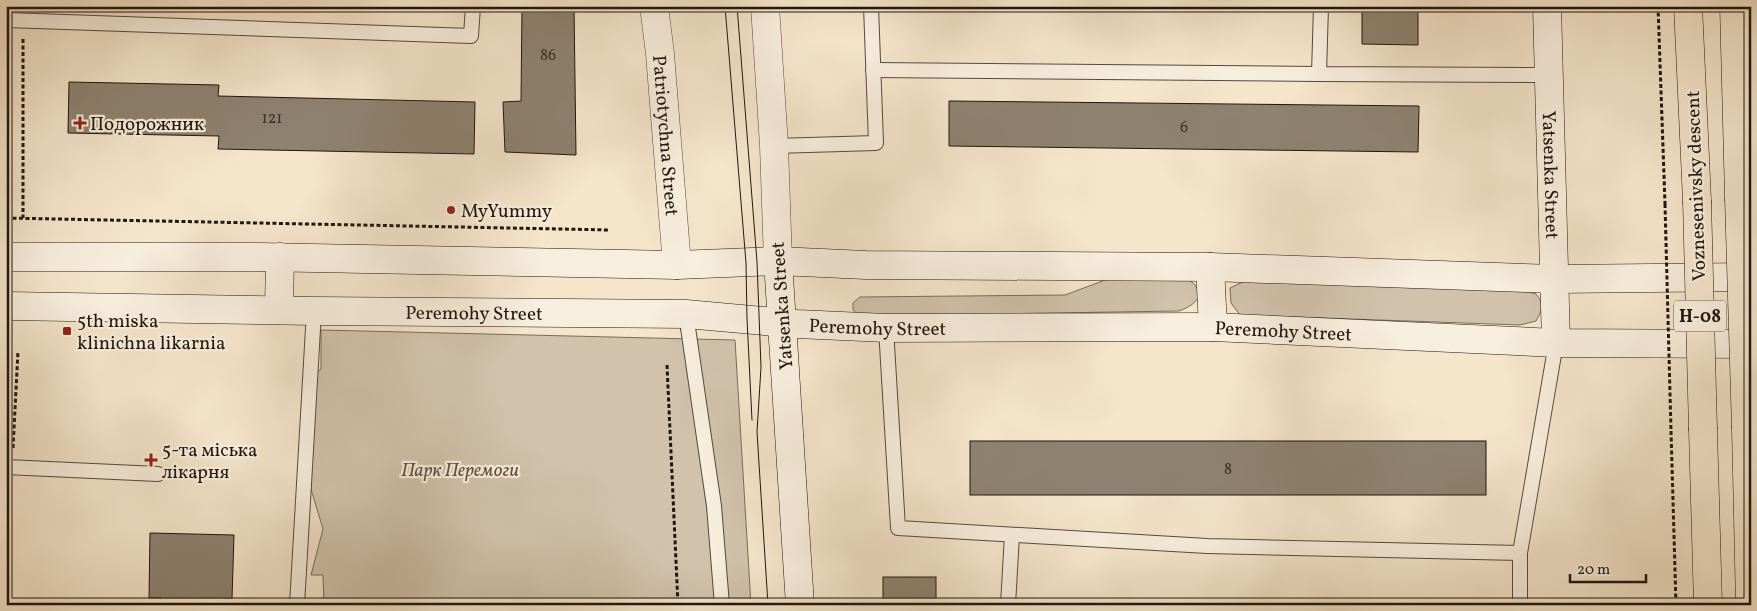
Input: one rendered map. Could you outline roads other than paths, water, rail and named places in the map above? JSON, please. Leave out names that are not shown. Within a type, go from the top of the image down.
[{"type":"main road","name":"Patriotychna Street","points":[[654,6],[660,54],[676,265]]},
{"type":"main road","name":"Yatsenka Street","points":[[765,6],[774,146],[781,322],[800,605]]},
{"type":"main road","name":"Yatsenka Street","points":[[1547,6],[1556,343]]},
{"type":"main road","name":"Voznesenivsky descent","points":[[1688,6],[1697,201],[1708,605]]},
{"type":"main road","name":"Н-08","points":[[1734,6],[1750,605]]},
{"type":"main road","points":[[6,257],[280,257],[676,265],[778,261],[866,266],[1210,267],[1554,278],[1751,277]]},
{"type":"main road","points":[[279,310],[280,257]]},
{"type":"main road","points":[[1210,267],[1214,327]]},
{"type":"main road","name":"Peremohy Street","points":[[6,306],[686,314],[886,328],[1214,327],[1556,343],[1751,344]]},
{"type":"lane","points":[[6,20],[471,36],[473,6]]},
{"type":"lane","points":[[774,146],[876,143],[871,6]]},
{"type":"lane","points":[[1319,74],[1321,6]]},
{"type":"lane","points":[[873,70],[1549,75]]},
{"type":"lane","points":[[297,605],[314,311]]},
{"type":"lane","points":[[686,314],[714,506],[722,605]]},
{"type":"lane","points":[[886,328],[898,528],[1207,546],[1520,553]]},
{"type":"lane","points":[[1520,605],[1520,553],[1556,343]]},
{"type":"lane","points":[[9,467],[158,474]]},
{"type":"lane","points":[[1008,605],[1012,535]]},
{"type":"tram line","points":[[725,6],[746,263],[752,420]]},
{"type":"tram line","points":[[737,6],[757,262],[761,367],[757,432],[768,605]]},
{"type":"place","name":"Подорожник","points":[[80,123]]},
{"type":"place","name":"MyYummy","points":[[451,210]]},
{"type":"place","name":"5th miska klinichna likarnia","points":[[67,331]]},
{"type":"place","name":"5-та міська лікарня","points":[[151,460]]},
{"type":"park label","name":"Парк Перемоги","points":[[460,469]]}]
